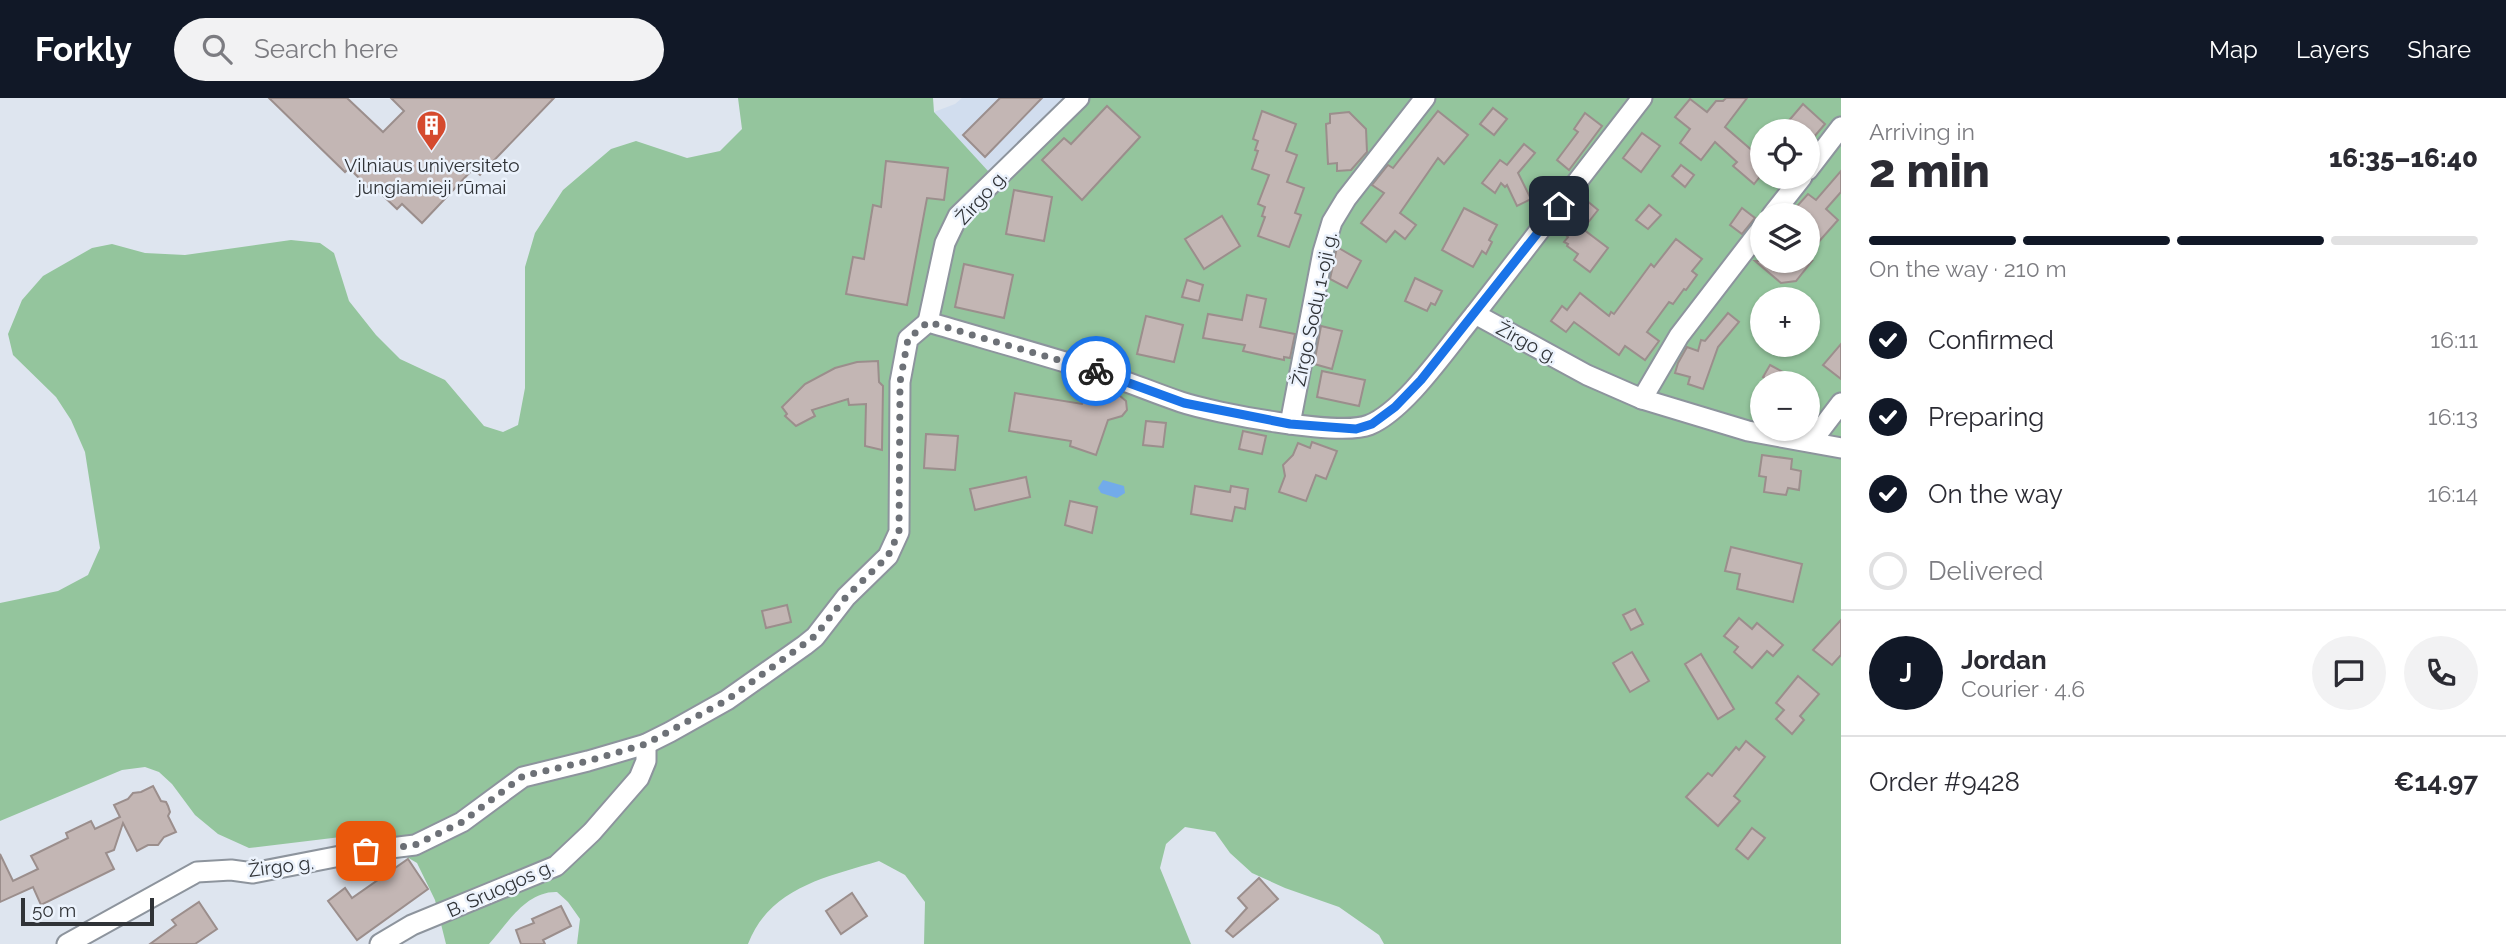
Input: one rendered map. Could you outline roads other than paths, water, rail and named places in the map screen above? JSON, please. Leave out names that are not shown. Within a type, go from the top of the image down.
[{"type":"street","name":"Žirgo g.","points":[[67,944],[197,872],[231,870],[254,873],[366,851],[415,845],[462,822],[523,776],[646,744],[727,700],[805,645],[846,597],[888,556],[899,532],[900,382],[908,339],[928,322],[946,243],[958,216],[1079,98]]},
{"type":"street","name":"Žirgo Sodų 1-oji g.","points":[[1290,424],[1323,252],[1332,222],[1346,199],[1425,98]]},
{"type":"street","points":[[1475,314],[1643,98]]},
{"type":"street","points":[[1820,154],[1841,127]]},
{"type":"street","points":[[1781,203],[1793,189]]},
{"type":"street","points":[[1642,399],[1679,336],[1750,244]]},
{"type":"street","name":"Žirgo g.","points":[[928,322],[1117,377],[1184,403],[1290,424],[1356,429],[1372,424],[1395,407],[1421,380],[1475,314],[1587,375],[1642,399],[1750,431]]},
{"type":"street","points":[[1820,431],[1841,403]]},
{"type":"street","name":"Žirgo g.","points":[[1812,441],[1841,448]]},
{"type":"street","name":"B. Sruogos g.","points":[[380,944],[412,925],[556,866],[592,832],[639,778],[646,761],[646,744]]},
{"type":"water","points":[[1103,480],[1124,486],[1125,493],[1117,498],[1101,493],[1098,488]]},
{"type":"place","name":"Vilniaus universiteto jungiamieji rūmai","points":[[432,153]]}]
